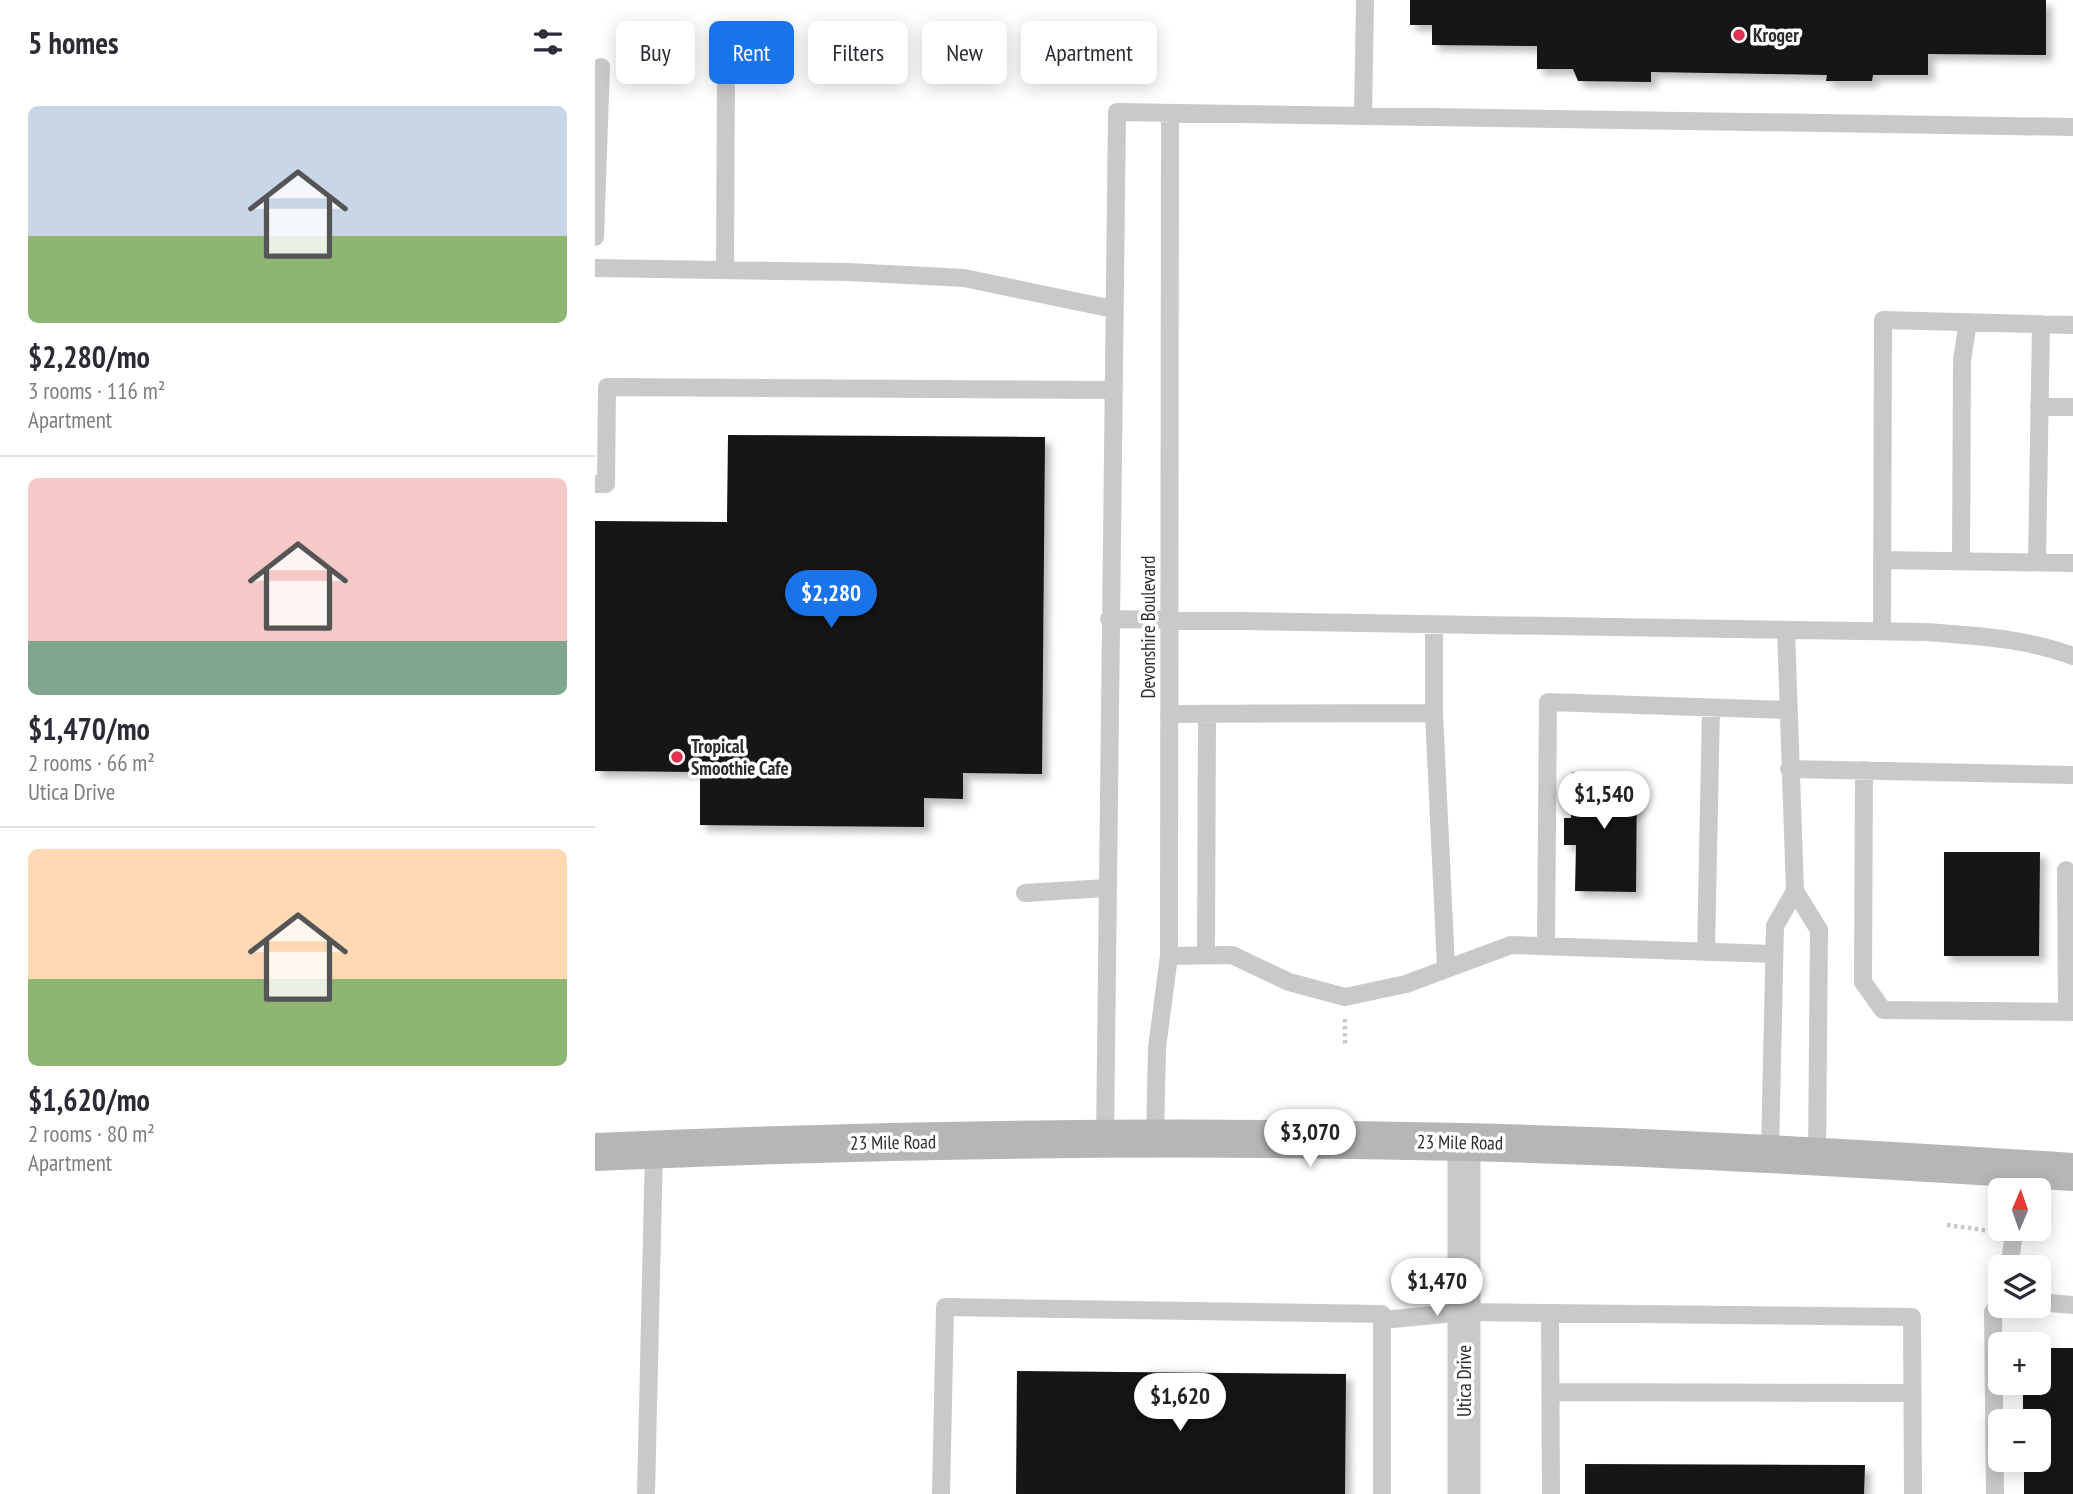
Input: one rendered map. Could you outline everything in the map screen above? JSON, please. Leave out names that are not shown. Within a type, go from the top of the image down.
[{"type":"main road","name":"23 Mile Road","points":[[595,1152],[888,1141],[1464,1142],[1817,1156],[2006,1178]]},
{"type":"main road","name":"23 Mile Road","points":[[2036,1178],[2073,1172]]},
{"type":"street","name":"Utica Drive","points":[[1464,1142],[1465,1494]]},
{"type":"lane","points":[[1363,116],[1365,0]]},
{"type":"lane","points":[[595,236],[601,67]]},
{"type":"lane","points":[[725,270],[726,84]]},
{"type":"lane","name":"Devonshire Boulevard","points":[[1105,1140],[1117,112],[1170,113],[1169,956],[1157,1048],[1155,1140]]},
{"type":"lane","points":[[1170,113],[2073,127]]},
{"type":"lane","points":[[595,268],[964,278],[1113,309]]},
{"type":"lane","points":[[1882,631],[1883,320],[2073,325]]},
{"type":"lane","points":[[1961,561],[1962,360],[1968,322]]},
{"type":"lane","points":[[2037,562],[2041,324]]},
{"type":"lane","points":[[595,484],[606,484],[607,387],[1112,390]]},
{"type":"lane","points":[[2039,407],[2073,407]]},
{"type":"lane","points":[[1882,560],[2073,563]]},
{"type":"lane","points":[[1109,619],[1882,631],[2001,638],[2043,645],[2073,656]]},
{"type":"lane","points":[[1434,625],[1434,713],[1446,967]]},
{"type":"lane","points":[[1786,630],[1795,891],[1819,930],[1817,1156]]},
{"type":"lane","points":[[1546,946],[1548,702],[1788,710]]},
{"type":"lane","points":[[1706,952],[1711,708]]},
{"type":"lane","points":[[1169,714],[1434,713]]},
{"type":"lane","points":[[1206,954],[1207,714]]},
{"type":"lane","points":[[1789,769],[2073,775]]},
{"type":"lane","points":[[1864,770],[1863,982],[1883,1010],[2070,1012],[2066,870]]},
{"type":"lane","points":[[1025,893],[1106,888]]},
{"type":"lane","points":[[1770,1153],[1775,926],[1795,891]]},
{"type":"lane","points":[[1169,956],[1232,955],[1289,982],[1345,997],[1406,984],[1511,945],[1774,954]]},
{"type":"lane","points":[[646,1494],[654,1149]]},
{"type":"lane","points":[[2051,1303],[2073,1305]]},
{"type":"lane","points":[[941,1494],[945,1307],[1383,1314],[1382,1494]]},
{"type":"lane","points":[[1383,1320],[1464,1312],[1912,1317],[1913,1494]]},
{"type":"lane","points":[[1550,1315],[1551,1494]]},
{"type":"lane","points":[[1993,1318],[1996,1494]]},
{"type":"lane","points":[[1551,1392],[1912,1393]]},
{"type":"path","points":[[1947,1225],[1988,1229]]},
{"type":"building","name":"Kroger","points":[[1410,0],[2046,0],[2046,55],[1928,54],[1928,75],[1873,75],[1872,81],[1826,81],[1827,75],[1651,72],[1651,82],[1578,81],[1573,69],[1537,69],[1537,46],[1432,45],[1432,25],[1410,25]]},
{"type":"building","points":[[728,435],[1045,437],[1042,774],[963,773],[963,799],[924,798],[924,827],[700,825],[700,772],[595,771],[595,521],[727,522]]},
{"type":"building","points":[[1572,772],[1637,773],[1636,892],[1575,891],[1576,845],[1564,845],[1564,818],[1571,818]]},
{"type":"building","points":[[1944,852],[2040,852],[2039,956],[1944,956]]},
{"type":"building","points":[[2051,1348],[2073,1348],[2073,1494],[2024,1494],[2024,1472],[2051,1472],[2051,1409],[2023,1409],[2023,1395],[2051,1395]]},
{"type":"building","points":[[1017,1371],[1346,1374],[1345,1494],[1016,1494]]},
{"type":"building","points":[[1585,1464],[1865,1465],[1864,1494],[1585,1494]]},
{"type":"place","name":"Kroger","points":[[1739,35]]},
{"type":"place","name":"Tropical Smoothie Cafe","points":[[677,757]]}]
